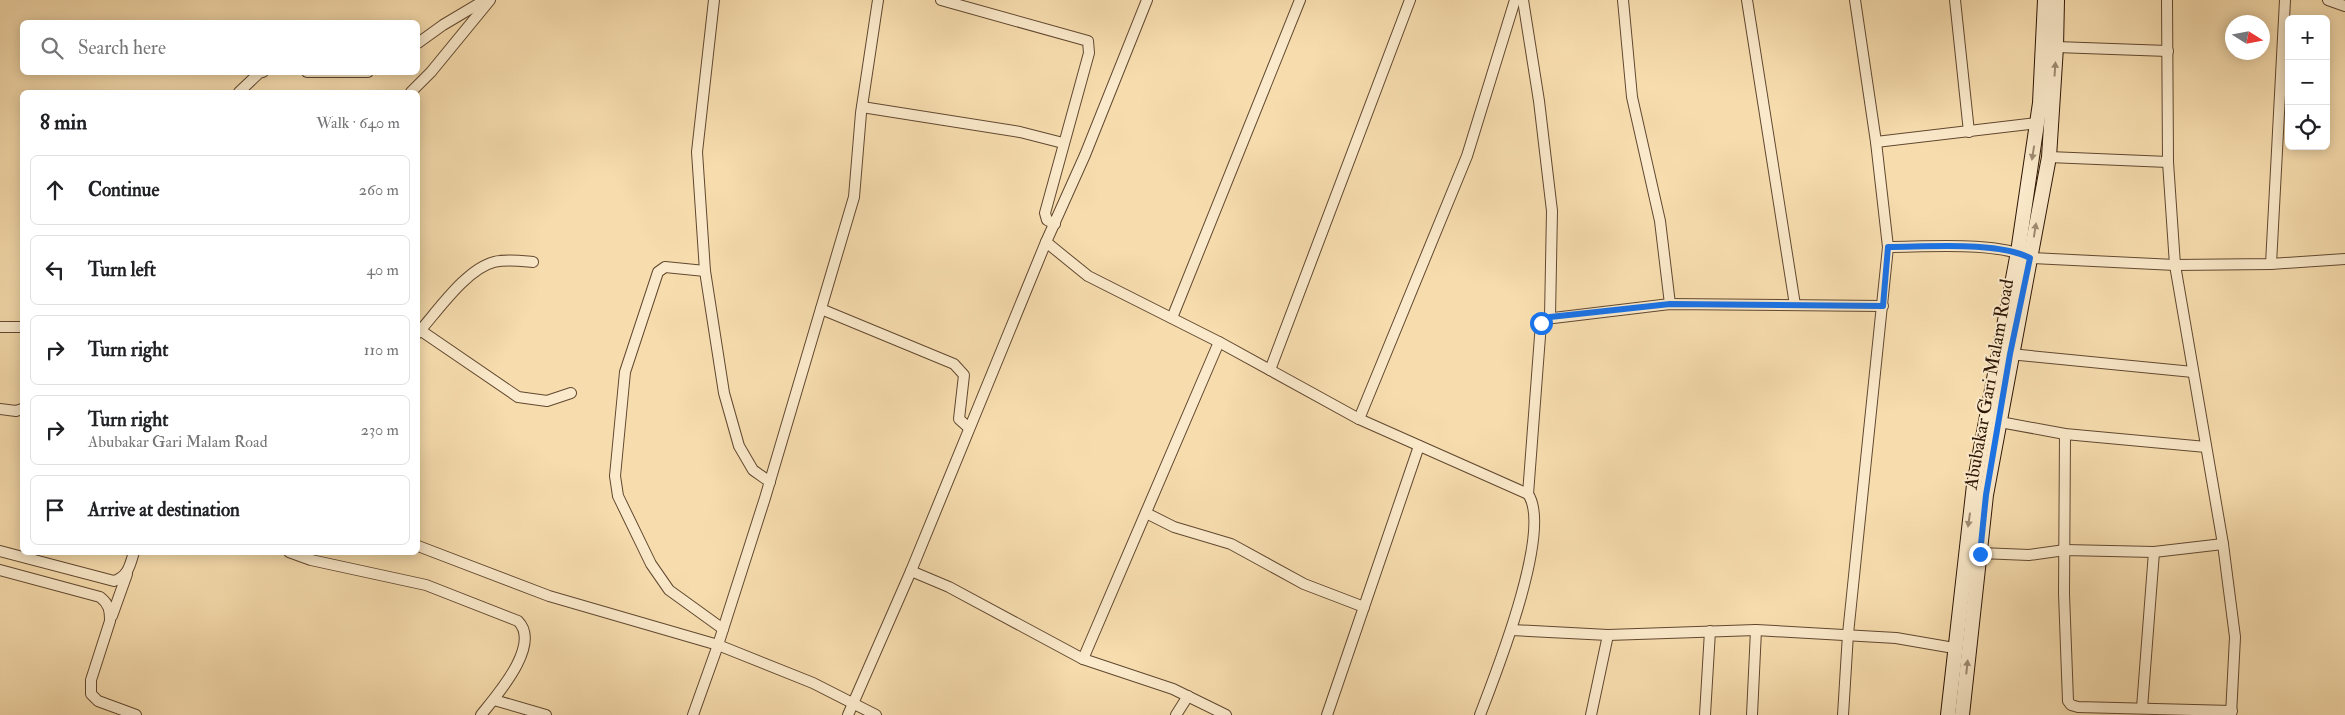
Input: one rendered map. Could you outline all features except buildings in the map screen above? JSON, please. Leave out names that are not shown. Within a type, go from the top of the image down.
[{"type":"street","points":[[420,42],[443,25],[485,0]]},
{"type":"street","points":[[413,90],[431,72],[490,0]]},
{"type":"street","points":[[714,0],[697,152],[705,271],[724,393],[739,446],[753,470],[770,482]]},
{"type":"street","points":[[693,715],[724,629],[770,482],[854,197],[862,107],[878,0]]},
{"type":"street","points":[[941,0],[1088,41],[1088,53],[1045,213],[1047,220],[1055,224]]},
{"type":"street","points":[[848,715],[911,571],[1046,242],[1085,155],[1147,0]]},
{"type":"street","points":[[1172,318],[1300,0]]},
{"type":"street","points":[[1270,370],[1410,0]]},
{"type":"street","points":[[1359,419],[1467,156],[1515,0]]},
{"type":"street","points":[[1523,0],[1539,102],[1552,210],[1550,317]]},
{"type":"street","points":[[1624,0],[1632,97],[1660,222],[1670,304]]},
{"type":"street","points":[[1747,0],[1795,305]]},
{"type":"street","points":[[1843,715],[1848,634],[1888,247],[1876,142],[1855,0]]},
{"type":"street","points":[[1955,0],[1969,132]]},
{"type":"street","points":[[1948,715],[1954,648],[1981,442],[2024,255],[2038,123],[2045,0]]},
{"type":"street","name":"Abubakar Gari Malam Road","points":[[1962,715],[1986,495],[2000,422],[2024,255],[2048,157],[2056,47],[2057,0]]},
{"type":"street","points":[[2065,434],[2064,594],[2068,701],[2071,705],[2078,707],[2142,708],[2231,713],[2235,637],[2223,544],[2175,265],[2168,162],[2166,0]]},
{"type":"street","points":[[2272,264],[2285,0]]},
{"type":"street","points":[[2328,0],[2345,6]]},
{"type":"street","points":[[2056,47],[2168,51]]},
{"type":"street","points":[[241,90],[257,75]]},
{"type":"street","points":[[862,107],[1020,132],[1063,143]]},
{"type":"street","points":[[1876,142],[2038,123]]},
{"type":"street","points":[[2048,157],[2168,162]]},
{"type":"street","points":[[1046,242],[1088,276],[1219,342],[1359,419],[1528,494],[1534,502],[1534,537],[1512,630],[1480,715]]},
{"type":"street","points":[[1888,247],[1958,246],[2024,255],[2175,265],[2272,264],[2345,259]]},
{"type":"street","points":[[420,331],[447,299],[479,269],[494,262],[533,262]]},
{"type":"street","points":[[705,271],[665,267],[658,272],[625,372],[615,476],[618,496],[651,564],[669,590],[724,629]]},
{"type":"street","points":[[1528,494],[1541,323],[1550,317],[1670,304],[1883,306]]},
{"type":"street","points":[[821,309],[954,364],[964,375],[959,419],[969,428]]},
{"type":"street","points":[[0,327],[20,327]]},
{"type":"street","points":[[420,333],[518,396],[548,401],[571,393]]},
{"type":"street","points":[[1083,659],[1219,342]]},
{"type":"street","points":[[2010,354],[2194,372]]},
{"type":"street","points":[[0,409],[20,410]]},
{"type":"street","points":[[2000,422],[2065,434],[2206,447]]},
{"type":"street","points":[[1327,715],[1419,446]]},
{"type":"street","points":[[1146,513],[1174,527],[1231,544],[1304,584],[1364,607]]},
{"type":"street","points":[[1980,554],[2029,555],[2065,550],[2154,552],[2223,544]]},
{"type":"street","points":[[420,547],[549,596],[718,645],[813,683],[876,715]]},
{"type":"street","points":[[0,551],[114,581],[122,579],[127,573]]},
{"type":"street","points":[[2142,708],[2154,552]]},
{"type":"street","points":[[133,555],[91,680],[91,694],[98,701],[136,715]]},
{"type":"street","points":[[297,555],[310,560],[426,585],[518,621],[525,633],[525,646],[507,684],[481,715]]},
{"type":"street","points":[[0,570],[100,597],[110,610],[110,621]]},
{"type":"street","points":[[911,571],[950,587],[1083,659],[1173,688],[1226,715]]},
{"type":"street","points":[[1512,630],[1608,635],[1756,630],[1896,638],[1954,648]]},
{"type":"street","points":[[1752,715],[1756,630]]},
{"type":"street","points":[[1705,715],[1710,631]]},
{"type":"street","points":[[1591,715],[1608,635]]},
{"type":"street","points":[[1176,715],[1188,696]]},
{"type":"street","points":[[494,700],[546,715]]},
{"type":"route","points":[[1541,323],[1544,319],[1550,317],[1670,304],[1883,306],[1888,247],[1958,246],[2018,252],[2030,258],[2010,354],[2000,422],[1986,495],[1980,554]]}]
